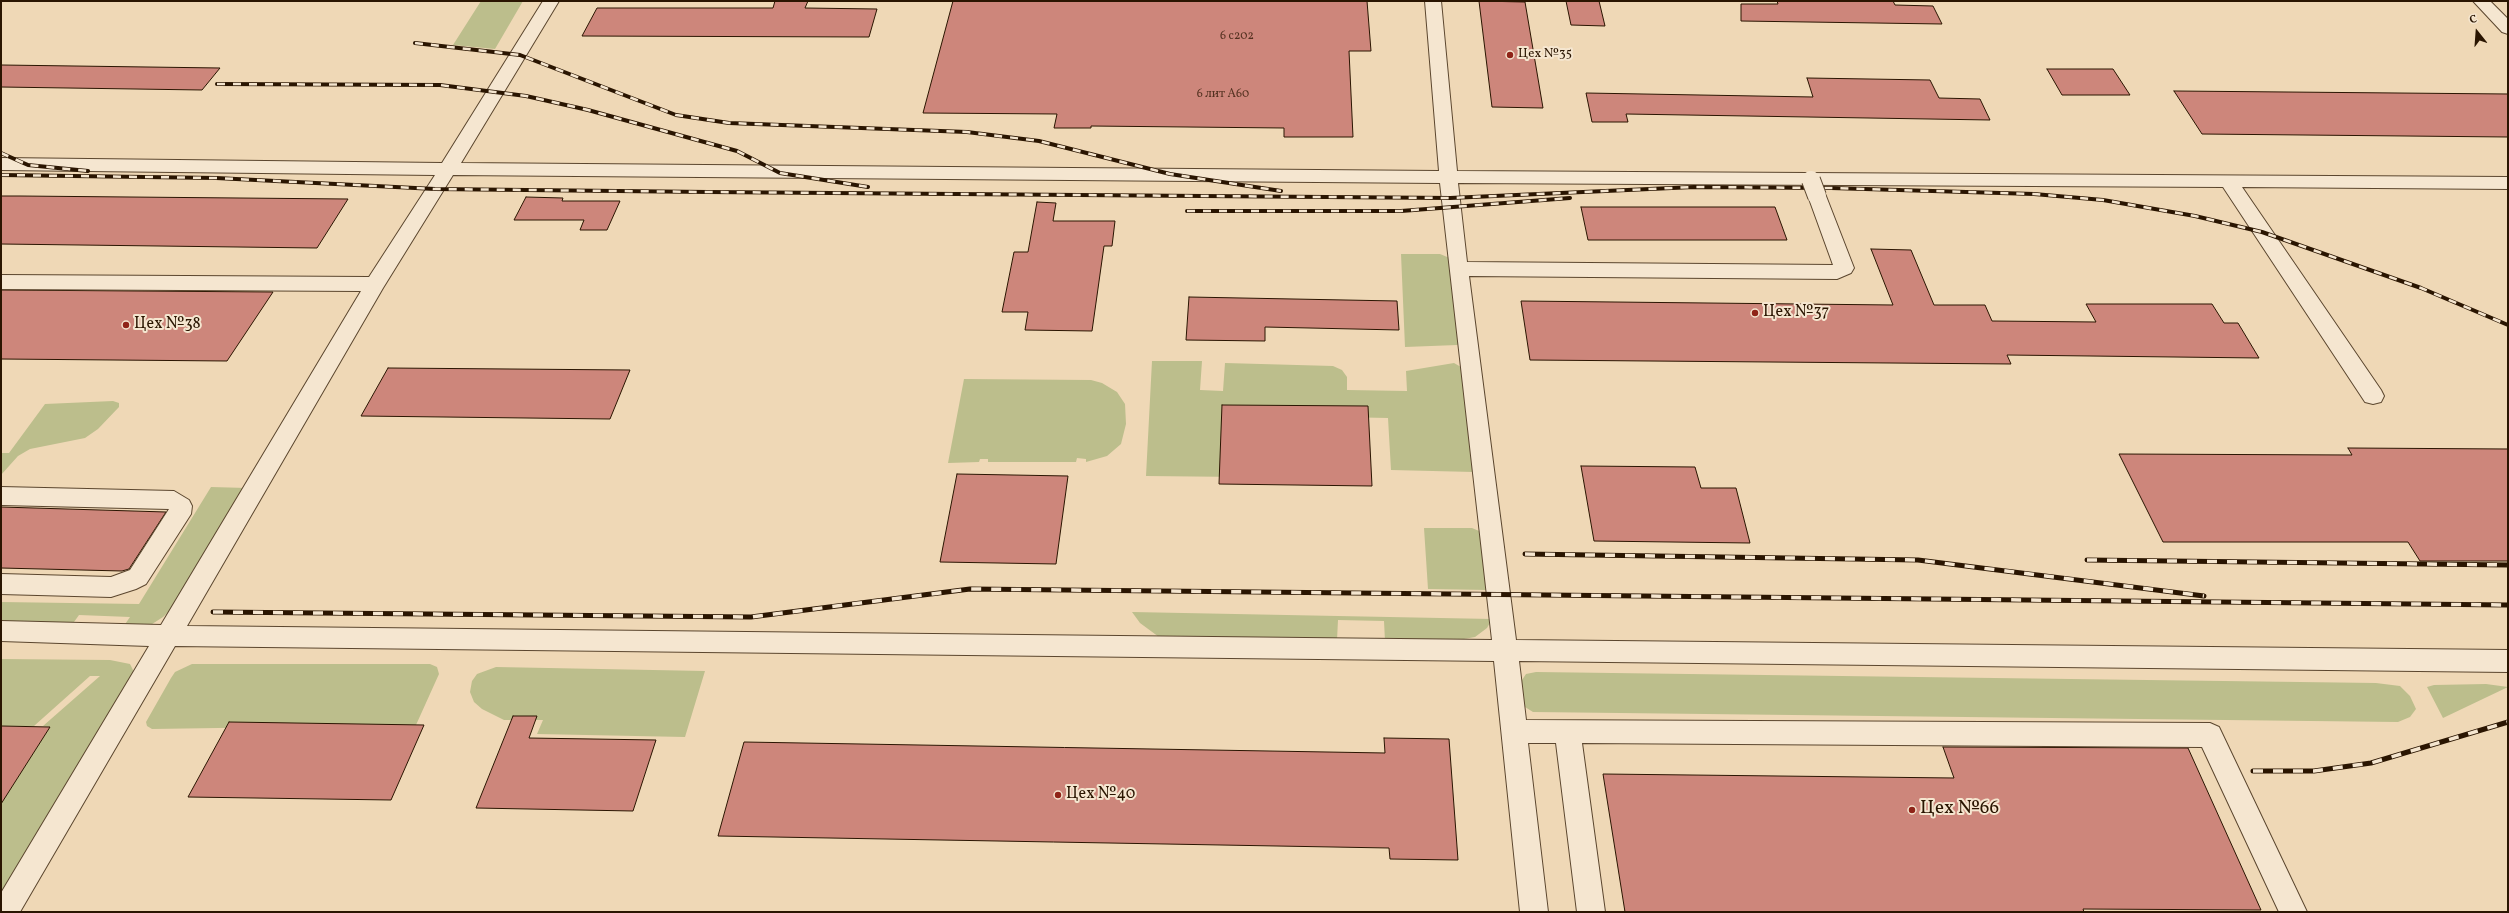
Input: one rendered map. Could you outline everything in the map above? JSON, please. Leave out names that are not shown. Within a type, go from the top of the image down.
[{"type":"lane","points":[[6,912],[170,636],[375,284],[448,170],[551,1]]},
{"type":"lane","points":[[1433,1],[1458,269],[1505,652],[1534,912]]},
{"type":"lane","points":[[2481,1],[2508,29]]},
{"type":"lane","points":[[1,164],[448,170],[1449,176],[1813,185],[2508,183]]},
{"type":"lane","points":[[2229,183],[2373,396]]},
{"type":"lane","points":[[1458,269],[1837,272],[1844,268],[1813,185]]},
{"type":"lane","points":[[1,282],[375,284]]},
{"type":"lane","points":[[1,496],[174,500],[181,506],[180,514],[138,576],[128,582],[111,587],[1,584]]},
{"type":"lane","points":[[1,631],[170,636],[1505,652],[2508,661]]},
{"type":"lane","points":[[1514,731],[1567,730],[2210,735],[2293,912]]},
{"type":"lane","points":[[1567,730],[1591,912]]},
{"type":"green space","points":[[481,1],[523,1],[495,49],[453,45]]},
{"type":"green space","points":[[1401,254],[1440,254],[1452,259],[1462,341],[1457,345],[1405,347]]},
{"type":"green space","points":[[1152,361],[1202,361],[1200,390],[1223,391],[1225,363],[1333,366],[1342,370],[1347,377],[1347,390],[1407,391],[1406,371],[1454,363],[1461,367],[1474,472],[1391,470],[1388,418],[1243,415],[1242,477],[1146,476]]},
{"type":"green space","points":[[964,379],[1091,380],[1102,383],[1117,392],[1125,404],[1126,424],[1121,444],[1107,456],[1086,462],[1086,459],[1077,458],[1076,462],[988,462],[988,459],[980,459],[979,462],[948,463]]},
{"type":"green space","points":[[113,401],[119,403],[119,407],[98,429],[85,438],[30,449],[18,456],[1,475],[1,453],[9,453],[45,404]]},
{"type":"green space","points":[[211,487],[247,488],[181,600],[163,617],[149,626],[121,630],[130,617],[79,615],[69,629],[1,627],[1,602],[139,604]]},
{"type":"green space","points":[[1424,528],[1472,528],[1479,531],[1484,537],[1488,590],[1428,589]]},
{"type":"green space","points":[[1132,612],[1492,619],[1487,628],[1475,637],[1453,641],[1385,641],[1384,621],[1338,620],[1337,640],[1159,637],[1140,623]]},
{"type":"green space","points":[[1,659],[110,660],[130,664],[134,672],[1,910],[1,798],[6,796],[50,727],[43,726],[100,676],[90,676],[34,726],[1,726]]},
{"type":"green space","points":[[192,664],[430,664],[437,667],[439,674],[416,725],[152,729],[147,726],[146,722],[175,672]]},
{"type":"green space","points":[[496,667],[705,671],[685,737],[537,734],[543,720],[504,720],[482,709],[474,702],[470,692],[472,681],[477,674]]},
{"type":"green space","points":[[1536,672],[2376,683],[2400,686],[2410,696],[2416,709],[2410,717],[2398,722],[1533,712],[1525,707],[1521,699],[1520,683],[1526,674]]},
{"type":"green space","points":[[2486,684],[2508,687],[2443,718],[2427,687],[2434,685]]},
{"type":"building","points":[[775,1],[808,1],[805,8],[877,9],[869,37],[582,36],[597,8],[773,8]]},
{"type":"building","points":[[953,1],[1367,1],[1371,51],[1349,51],[1353,137],[1284,137],[1284,128],[1091,126],[1091,128],[1054,128],[1057,114],[923,113]]},
{"type":"building","name":"Цех №35","points":[[1479,1],[1525,2],[1543,108],[1492,107]]},
{"type":"building","points":[[1566,1],[1599,1],[1605,26],[1571,25]]},
{"type":"building","points":[[1777,1],[1893,1],[1895,5],[1933,6],[1942,24],[1741,21],[1741,4],[1778,4]]},
{"type":"building","points":[[1,65],[220,68],[202,90],[1,87]]},
{"type":"building","points":[[2047,69],[2113,69],[2130,95],[2062,95]]},
{"type":"building","points":[[1807,78],[1930,80],[1939,98],[1980,99],[1990,120],[1626,114],[1628,122],[1592,122],[1586,93],[1813,97]]},
{"type":"building","points":[[2174,91],[2508,94],[2508,137],[2202,134]]},
{"type":"building","points":[[1,196],[348,199],[317,248],[1,244]]},
{"type":"building","points":[[526,197],[563,198],[562,201],[620,201],[607,230],[580,230],[584,220],[514,220]]},
{"type":"building","points":[[1037,202],[1056,203],[1053,221],[1115,221],[1112,246],[1104,246],[1092,331],[1025,330],[1028,312],[1002,312],[1014,252],[1028,252]]},
{"type":"building","points":[[1581,207],[1775,207],[1787,240],[1588,240]]},
{"type":"building","name":"Цех №37","points":[[1871,249],[1911,250],[1934,305],[1985,305],[1992,321],[2096,322],[2086,304],[2212,304],[2224,323],[2238,323],[2259,358],[2007,355],[2011,364],[1530,360],[1521,301],[1893,305]]},
{"type":"building","name":"Цех №38","points":[[1,290],[273,292],[227,361],[1,359]]},
{"type":"building","points":[[1189,297],[1397,301],[1399,330],[1265,327],[1265,341],[1186,340]]},
{"type":"building","points":[[388,368],[630,370],[610,419],[361,416]]},
{"type":"building","points":[[1222,405],[1368,406],[1372,486],[1219,484]]},
{"type":"building","points":[[2348,448],[2508,449],[2508,561],[2420,561],[2408,542],[2163,542],[2119,454],[2352,455]]},
{"type":"building","points":[[1581,466],[1695,467],[1701,488],[1736,488],[1750,543],[1594,541]]},
{"type":"building","points":[[957,474],[1068,476],[1056,564],[940,562]]},
{"type":"building","points":[[1,507],[166,512],[129,569],[122,571],[1,568]]},
{"type":"building","points":[[513,716],[537,716],[529,738],[656,740],[633,811],[476,808]]},
{"type":"building","points":[[229,722],[424,725],[391,800],[188,797]]},
{"type":"building","points":[[1,726],[50,727],[1,804]]},
{"type":"building","name":"Цех №40","points":[[1384,738],[1449,739],[1458,860],[1390,859],[1389,848],[718,836],[744,742],[1385,753]]},
{"type":"building","name":"Цех №66","points":[[1943,747],[2188,748],[2261,910],[2083,909],[2084,912],[1625,912],[1603,774],[1954,778]]},
{"type":"railway","points":[[415,43],[520,55],[676,115],[729,123],[967,132],[1039,141],[1170,174],[1281,191]]},
{"type":"railway","points":[[217,84],[440,85],[526,96],[588,110],[737,151],[780,173],[868,187]]},
{"type":"railway","points":[[1,153],[28,165],[88,171]]},
{"type":"railway","points":[[1,175],[216,178],[435,189],[708,192],[1450,198],[1694,187],[1831,188],[2034,194],[2103,200],[2195,216],[2262,232],[2421,288],[2508,325]]},
{"type":"railway","points":[[1187,211],[1401,211],[1570,198]]},
{"type":"railway","points":[[1525,554],[1918,560],[2204,596]]},
{"type":"railway","points":[[2087,560],[2508,565]]},
{"type":"railway","points":[[213,612],[751,617],[970,589],[2508,605]]},
{"type":"railway","points":[[2253,771],[2314,771],[2371,763],[2508,722]]},
{"type":"place","name":"Цех №35","points":[[1510,55]]},
{"type":"place","name":"Цех №37","points":[[1755,313]]},
{"type":"place","name":"Цех №38","points":[[126,325]]},
{"type":"place","name":"Цех №40","points":[[1058,795]]},
{"type":"place","name":"Цех №66","points":[[1912,810]]}]
